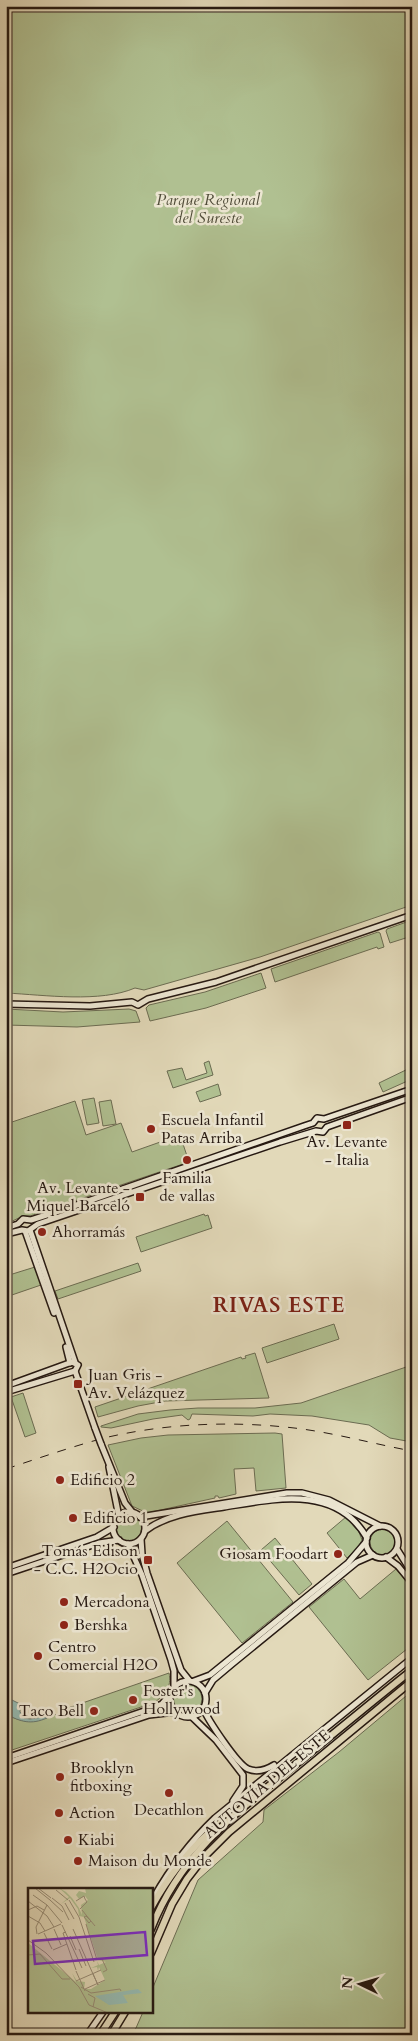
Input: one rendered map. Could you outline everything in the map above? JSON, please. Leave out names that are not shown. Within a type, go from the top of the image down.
[{"type":"highway","name":"AUTOVÍA DEL ESTE","points":[[152,1927],[179,1875],[196,1852],[227,1820],[412,1670]]},
{"type":"highway","name":"AUTOVÍA DEL ESTE","points":[[152,1951],[172,1904],[204,1857],[250,1814],[412,1681]]},
{"type":"highway","points":[[152,1906],[173,1873],[192,1849],[218,1824],[227,1820]]},
{"type":"highway","points":[[100,2035],[114,2014]]},
{"type":"highway","points":[[111,2035],[124,2014]]},
{"type":"street","points":[[6,1004],[83,1006],[132,1002],[138,1005],[148,999],[216,982],[412,915]]},
{"type":"street","points":[[6,1228],[25,1219],[29,1220],[313,1123],[317,1118],[324,1119],[412,1089]]},
{"type":"street","points":[[6,1234],[27,1229],[316,1131],[322,1132],[327,1126],[412,1097]]},
{"type":"street","points":[[324,1119],[327,1126]]},
{"type":"street","points":[[313,1123],[316,1131]]},
{"type":"street","points":[[29,1220],[27,1229],[71,1363]]},
{"type":"street","points":[[20,1223],[27,1229]]},
{"type":"street","points":[[6,1386],[71,1363],[78,1366],[73,1370],[6,1392]]},
{"type":"street","points":[[73,1370],[108,1464],[126,1503],[133,1513],[140,1517],[145,1526],[145,1531]]},
{"type":"street","points":[[6,1568],[97,1537],[114,1527],[119,1516],[108,1464]]},
{"type":"street","points":[[140,1517],[158,1516],[182,1509],[231,1501],[288,1493],[302,1493],[329,1500],[380,1526],[394,1531],[398,1542],[396,1549],[386,1557]]},
{"type":"street","points":[[169,1696],[170,1705],[175,1712],[185,1717],[192,1717],[198,1714],[206,1701],[201,1686],[191,1681],[181,1670],[142,1554],[141,1539],[145,1531],[158,1522],[184,1514],[270,1500],[294,1498],[316,1501],[339,1509],[358,1524],[367,1540],[367,1547],[373,1555]]},
{"type":"street","points":[[119,1516],[133,1513]]},
{"type":"street","points":[[174,1686],[181,1682],[210,1675],[348,1563],[367,1540],[370,1532],[380,1526]]},
{"type":"street","points":[[114,1527],[119,1540]]},
{"type":"street","points":[[6,1574],[99,1543],[119,1540],[128,1544],[141,1539]]},
{"type":"street","points":[[6,1758],[153,1708],[162,1704],[169,1696],[174,1686],[174,1671],[169,1652],[142,1574],[128,1544]]},
{"type":"street","points":[[396,1549],[412,1573]]},
{"type":"street","points":[[205,1694],[213,1680],[357,1562],[373,1555],[386,1557],[398,1566],[412,1583]]},
{"type":"street","points":[[152,1901],[169,1871],[188,1846],[215,1818],[412,1658]]},
{"type":"street","points":[[203,1708],[207,1718],[220,1736],[248,1769],[260,1771],[268,1769],[290,1756]]},
{"type":"street","points":[[6,1763],[149,1715],[175,1712]]},
{"type":"street","points":[[192,1717],[216,1740],[243,1775],[242,1786],[230,1805]]},
{"type":"street","points":[[87,2035],[102,2014]]},
{"type":"green space","name":"Parque Regional del Sureste","points":[[6,6],[412,6],[412,769],[408,770],[412,781],[412,905],[260,957],[144,990],[135,988],[121,993],[89,997],[6,993]]},
{"type":"green space","points":[[412,920],[412,936],[390,943],[387,929]]},
{"type":"green space","points":[[378,932],[384,947],[378,949],[377,947],[275,982],[271,969]]},
{"type":"green space","points":[[261,973],[266,988],[206,1008],[150,1021],[146,1008],[149,1005],[205,992]]},
{"type":"green space","points":[[6,1009],[63,1012],[129,1009],[136,1011],[140,1022],[77,1027],[6,1025]]},
{"type":"green space","points":[[209,1061],[213,1075],[173,1088],[167,1071],[182,1068],[186,1080],[207,1073],[204,1063]]},
{"type":"green space","points":[[412,1067],[412,1079],[383,1092],[379,1083]]},
{"type":"green space","points":[[218,1084],[221,1095],[200,1102],[196,1092]]},
{"type":"green space","points":[[94,1098],[99,1123],[87,1125],[82,1100]]},
{"type":"green space","points":[[111,1100],[116,1124],[103,1126],[99,1102]]},
{"type":"green space","points":[[75,1101],[86,1135],[121,1123],[132,1152],[180,1135],[189,1162],[112,1188],[111,1186],[107,1187],[107,1190],[30,1216],[23,1216],[6,1224],[6,1124]]},
{"type":"green space","points":[[204,1214],[205,1216],[208,1215],[212,1228],[141,1252],[136,1237]]},
{"type":"green space","points":[[138,1263],[141,1271],[58,1299],[55,1291]]},
{"type":"green space","points":[[35,1267],[41,1285],[6,1297],[6,1276]]},
{"type":"green space","points":[[334,1324],[339,1339],[267,1363],[262,1348]]},
{"type":"green space","points":[[255,1353],[269,1398],[165,1401],[98,1417],[95,1407],[241,1357],[242,1359],[246,1358],[245,1356]]},
{"type":"green space","points":[[412,1365],[412,1442],[390,1438],[369,1425],[312,1416],[192,1414],[188,1420],[182,1415],[111,1428],[101,1427],[138,1414],[170,1410],[255,1408],[301,1403]]},
{"type":"green space","points":[[23,1393],[36,1433],[25,1437],[11,1397]]},
{"type":"green space","points":[[282,1434],[286,1488],[256,1491],[254,1468],[234,1469],[236,1494],[219,1498],[215,1496],[215,1498],[147,1513],[132,1506],[108,1445],[168,1435]]},
{"type":"green space","points":[[129,1515],[138,1519],[142,1528],[138,1537],[129,1541],[120,1537],[116,1528],[120,1519]]},
{"type":"green space","points":[[346,1517],[359,1532],[362,1540],[347,1558],[327,1533]]},
{"type":"green space","points":[[227,1521],[293,1602],[242,1643],[177,1563]]},
{"type":"green space","points":[[383,1529],[392,1533],[396,1542],[392,1551],[383,1555],[374,1551],[370,1542],[374,1533]]},
{"type":"green space","points":[[275,1538],[312,1584],[299,1595],[261,1550]]},
{"type":"green space","points":[[396,1569],[412,1587],[412,1645],[368,1680],[309,1607],[344,1579],[360,1599]]},
{"type":"green space","points":[[169,1673],[170,1678],[167,1691],[153,1703],[6,1752],[6,1714],[24,1721],[36,1721],[54,1714],[61,1717],[68,1708]]},
{"type":"green space","points":[[187,1684],[198,1688],[202,1699],[198,1710],[187,1714],[176,1710],[172,1699],[176,1688]]},
{"type":"green space","points":[[412,1691],[412,2035],[129,2035],[136,2028],[142,2014],[152,2014],[152,1990],[198,1880],[263,1822],[264,1810],[339,1752]]},
{"type":"water","points":[[10,1699],[20,1704],[20,1712],[24,1718],[42,1717],[40,1714],[47,1718],[26,1722],[6,1714],[6,1701]]},
{"type":"railway","points":[[6,1469],[104,1438],[126,1433],[194,1425],[240,1424],[301,1429],[412,1451]]},
{"type":"place","name":"Av. Levante - Italia","points":[[347,1125]]},
{"type":"place","name":"Escuela Infantil Patas Arriba","points":[[151,1129]]},
{"type":"place","name":"Familia de vallas","points":[[187,1160]]},
{"type":"place","name":"Av. Levante - Miquel Barceló","points":[[140,1197]]},
{"type":"place","name":"Ahorramás","points":[[42,1232]]},
{"type":"place","name":"Juan Gris - Av. Velázquez","points":[[78,1384]]},
{"type":"place","name":"Edificio 2","points":[[60,1480]]},
{"type":"place","name":"Edificio 1","points":[[73,1518]]},
{"type":"place","name":"Giosam Foodart","points":[[338,1554]]},
{"type":"place","name":"Tomás Edison - C.C. H2Ocio","points":[[148,1560]]},
{"type":"place","name":"Mercadona","points":[[64,1602]]},
{"type":"place","name":"Bershka","points":[[64,1625]]},
{"type":"place","name":"Centro Comercial H2O","points":[[38,1656]]},
{"type":"place","name":"Foster's Hollywood","points":[[133,1700]]},
{"type":"place","name":"Taco Bell","points":[[94,1711]]},
{"type":"place","name":"Brooklyn fitboxing","points":[[60,1777]]},
{"type":"place","name":"Decathlon","points":[[169,1793]]},
{"type":"place","name":"Action","points":[[59,1813]]},
{"type":"place","name":"Kiabi","points":[[68,1840]]},
{"type":"place","name":"Maison du Monde","points":[[78,1861]]},
{"type":"district","name":"RIVAS ESTE","points":[[279,1305]]}]
